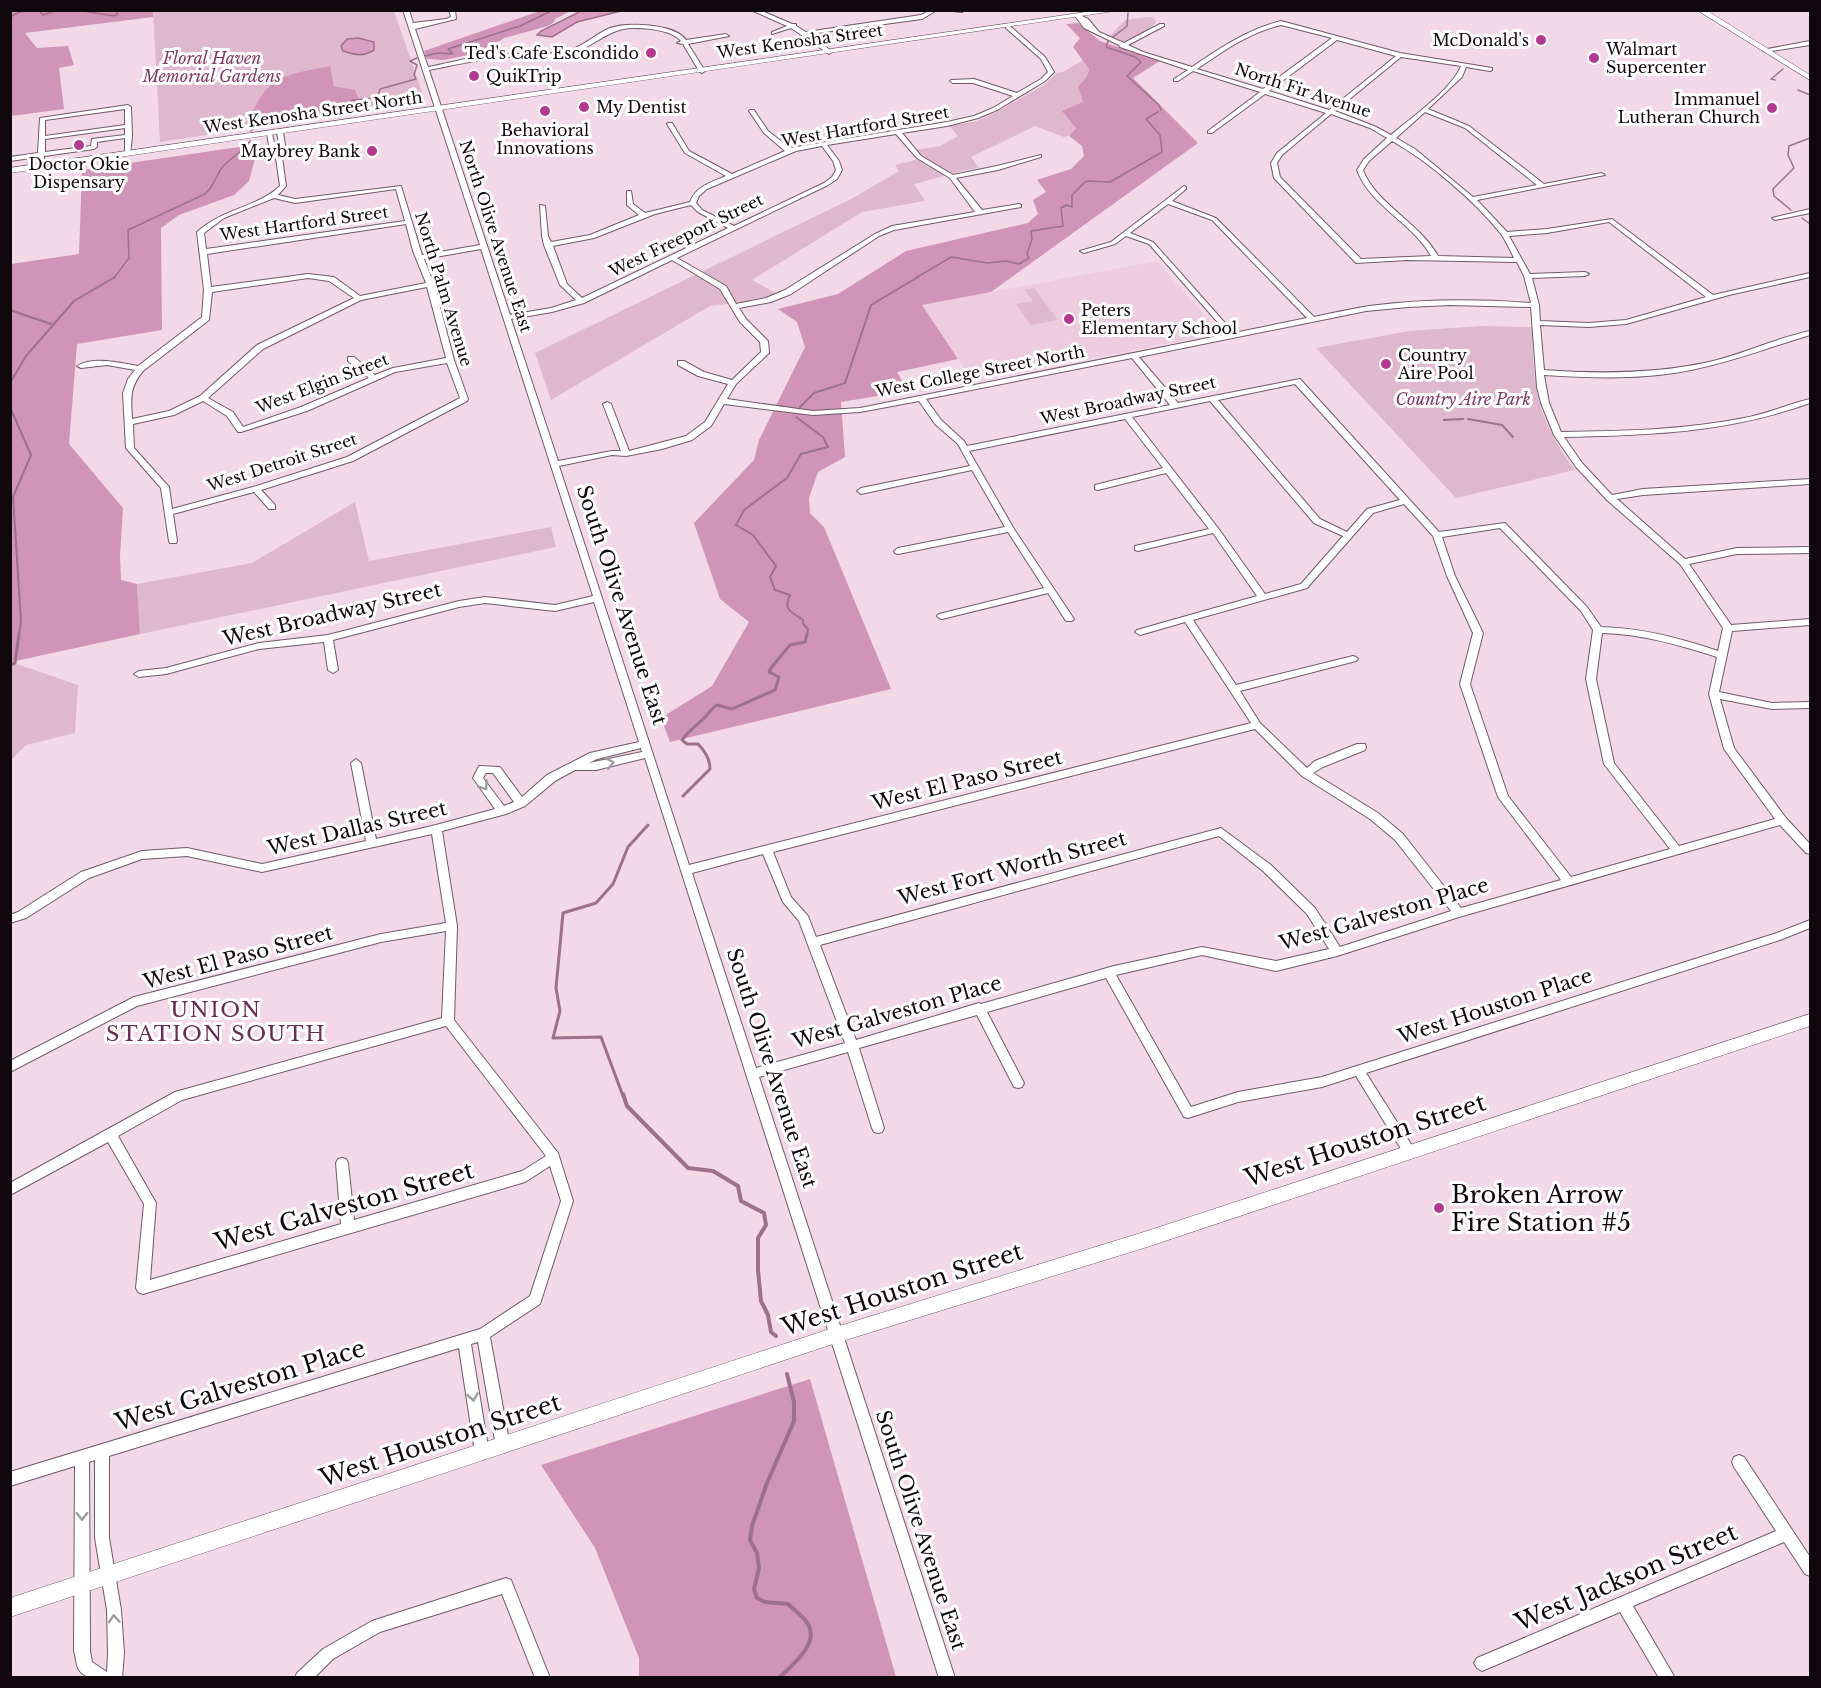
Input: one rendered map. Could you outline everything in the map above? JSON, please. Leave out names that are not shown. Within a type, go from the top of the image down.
[{"type":"main road","name":"West Kenosha Street","points":[[487,102],[1118,10]]},
{"type":"main road","points":[[1700,10],[1810,78]]},
{"type":"main road","name":"West Kenosha Street North","points":[[128,154],[487,102]]},
{"type":"main road","points":[[10,171],[128,154]]},
{"type":"main road","name":"West Houston Street","points":[[10,1608],[836,1335],[1147,1239],[1810,1020]]},
{"type":"street","name":"North Olive Avenue East","points":[[406,10],[555,468]]},
{"type":"street","points":[[411,26],[447,21],[454,18],[452,11],[458,10]]},
{"type":"street","points":[[753,10],[794,25],[829,52]]},
{"type":"street","points":[[807,33],[922,17],[935,10]]},
{"type":"street","points":[[945,10],[962,10]]},
{"type":"street","name":"North Fir Avenue","points":[[1078,16],[1086,27],[1122,46],[1330,112],[1392,137],[1418,154],[1472,199],[1505,234],[1528,276],[1535,305],[1540,372],[1545,403],[1558,435],[1579,465],[1610,498],[1683,562],[1728,628]]},
{"type":"street","points":[[1176,80],[1242,39],[1281,23],[1400,55],[1490,69]]},
{"type":"street","points":[[774,33],[794,25]]},
{"type":"street","points":[[1122,46],[1162,25]]},
{"type":"street","name":"West Hartford Street","points":[[693,203],[701,190],[789,151],[976,117],[995,109],[1043,80],[1051,72],[1048,64],[1011,26]]},
{"type":"street","points":[[426,70],[494,58],[550,57],[569,54],[587,48],[611,32],[625,27],[661,29],[675,33],[700,71]]},
{"type":"street","points":[[807,33],[818,54]]},
{"type":"street","points":[[683,43],[726,36]]},
{"type":"street","points":[[1210,132],[1336,38]]},
{"type":"street","points":[[1766,50],[1810,43]]},
{"type":"street","points":[[1400,55],[1278,154],[1274,163],[1276,175],[1283,186],[1359,261],[1520,260]]},
{"type":"street","points":[[1436,259],[1418,232],[1364,182],[1360,170],[1366,160],[1456,81],[1464,65]]},
{"type":"street","points":[[953,81],[972,80],[1017,95]]},
{"type":"street","points":[[41,166],[42,119],[128,107],[128,154]]},
{"type":"street","points":[[1424,110],[1467,128],[1543,186]]},
{"type":"street","points":[[752,111],[766,132],[789,151]]},
{"type":"street","points":[[670,124],[684,150],[731,176]]},
{"type":"street","points":[[41,138],[129,126]]},
{"type":"street","points":[[173,541],[165,488],[130,447],[127,393],[132,379],[140,369],[206,318],[208,290],[200,232],[222,217],[273,196],[283,186],[279,157],[283,151],[280,132]]},
{"type":"street","points":[[898,132],[918,157],[952,177],[980,213]]},
{"type":"street","points":[[269,134],[273,152],[279,157]]},
{"type":"street","points":[[10,159],[94,147],[94,141],[129,136]]},
{"type":"street","name":"West Freeport Street","points":[[507,318],[552,310],[582,301],[826,184],[835,178],[838,165],[823,144]]},
{"type":"street","points":[[69,151],[69,162]]},
{"type":"street","points":[[952,177],[998,168],[1039,156]]},
{"type":"street","points":[[1472,199],[1602,175]]},
{"type":"street","name":"North Palm Avenue","points":[[273,196],[295,201],[399,187],[430,284],[450,360],[464,399]]},
{"type":"street","points":[[1084,250],[1107,246],[1126,234],[1184,188]]},
{"type":"street","points":[[629,192],[630,205],[644,215]]},
{"type":"street","points":[[1167,201],[1216,220],[1312,320]]},
{"type":"street","points":[[548,246],[597,236],[663,208],[693,203],[700,211],[733,228]]},
{"type":"street","points":[[542,206],[545,236],[564,285],[582,301]]},
{"type":"street","points":[[735,306],[768,300],[788,292],[884,231],[1019,206]]},
{"type":"street","points":[[1775,218],[1810,211]]},
{"type":"street","points":[[1505,234],[1553,230],[1610,220],[1712,297]]},
{"type":"street","name":"West Hartford Street","points":[[203,252],[409,222]]},
{"type":"street","points":[[1126,234],[1151,243],[1233,336]]},
{"type":"street","points":[[421,260],[484,250]]},
{"type":"street","points":[[555,468],[613,460],[626,453],[669,445],[689,438],[708,424],[733,383],[760,360],[766,346],[735,306],[728,293],[719,284],[673,258]]},
{"type":"street","points":[[1528,276],[1585,274]]},
{"type":"street","points":[[1537,323],[1590,325],[1620,323],[1648,318],[1712,297],[1810,275]]},
{"type":"street","points":[[208,290],[308,276],[331,279],[359,298]]},
{"type":"street","points":[[130,422],[171,413],[203,398],[260,347],[359,298],[430,284]]},
{"type":"street","name":"West College Street North","points":[[722,401],[796,411],[836,412],[921,398],[1375,308],[1489,302],[1535,305]]},
{"type":"street","points":[[1540,372],[1618,375],[1676,371],[1719,362],[1810,333]]},
{"type":"street","points":[[1134,356],[1175,405]]},
{"type":"street","points":[[351,359],[374,377]]},
{"type":"street","name":"West Elgin Street","points":[[203,398],[230,414],[241,430],[304,410],[393,370],[450,360]]},
{"type":"street","points":[[81,366],[107,363],[140,369]]},
{"type":"street","points":[[681,363],[701,374],[733,383]]},
{"type":"street","name":"West Broadway Street","points":[[964,449],[1297,381],[1406,501]]},
{"type":"street","points":[[921,398],[938,422],[954,435],[964,449],[1011,529],[1069,619]]},
{"type":"street","points":[[1212,398],[1317,521],[1347,535]]},
{"type":"street","name":"West Detroit Street","points":[[170,512],[256,489],[350,459],[464,399]]},
{"type":"street","points":[[1558,435],[1663,432],[1720,426],[1775,415],[1810,401]]},
{"type":"street","points":[[607,404],[626,453]]},
{"type":"street","points":[[1126,416],[1215,530],[1263,598]]},
{"type":"street","points":[[861,491],[975,467]]},
{"type":"street","name":"South Olive Avenue East","points":[[555,468],[947,1677]]},
{"type":"street","points":[[1098,487],[1167,470]]},
{"type":"street","points":[[1610,498],[1643,492],[1810,481]]},
{"type":"street","points":[[256,489],[272,507]]},
{"type":"street","points":[[1140,632],[1304,586],[1370,511],[1406,501],[1437,535],[1451,576],[1478,633],[1465,684],[1503,797],[1568,881]]},
{"type":"street","points":[[1437,535],[1502,525],[1584,609],[1598,630],[1591,679],[1609,764],[1677,850]]},
{"type":"street","points":[[897,551],[1011,529]]},
{"type":"street","points":[[1138,548],[1215,530]]},
{"type":"street","points":[[1683,562],[1737,551],[1810,550]]},
{"type":"street","points":[[942,616],[1049,590]]},
{"type":"street","name":"West Broadway Street","points":[[139,674],[166,671],[259,646],[328,638],[459,604],[485,600],[555,608],[597,595]]},
{"type":"street","points":[[1188,620],[1257,725],[1306,773],[1374,816],[1399,837],[1459,912]]},
{"type":"street","points":[[1810,622],[1728,628],[1714,694],[1729,749],[1782,821],[1810,850]]},
{"type":"street","points":[[1598,630],[1631,630],[1659,635],[1721,655]]},
{"type":"street","points":[[328,638],[333,670]]},
{"type":"street","points":[[1234,689],[1353,659]]},
{"type":"street","points":[[1714,694],[1772,706],[1810,705]]},
{"type":"street","name":"West El Paso Street","points":[[686,870],[1257,725]]},
{"type":"street","points":[[1306,773],[1319,764],[1361,747]]},
{"type":"street","name":"West Dallas Street","points":[[10,919],[22,915],[86,875],[142,855],[186,852],[262,868],[436,829],[502,811],[521,802],[551,778],[570,768],[596,766],[647,749]]},
{"type":"street","points":[[356,763],[371,842]]},
{"type":"street","points":[[502,811],[478,778],[483,769],[496,770],[521,802]]},
{"type":"street","name":"West Galveston Place","points":[[752,1074],[980,1008],[1202,951],[1276,966],[1337,952],[1459,912],[1782,821]]},
{"type":"street","points":[[436,829],[452,926],[448,1021],[554,1157]]},
{"type":"street","name":"West Fort Worth Street","points":[[813,942],[1221,832],[1267,868],[1311,911],[1337,952]]},
{"type":"street","points":[[766,849],[787,899],[804,919],[852,1045],[878,1128]]},
{"type":"street","name":"West Houston Place","points":[[1110,974],[1188,1113],[1238,1097],[1303,1088],[1780,936],[1810,924]]},
{"type":"street","name":"West El Paso Street","points":[[10,1067],[134,1002],[381,938],[452,926]]},
{"type":"street","points":[[980,1008],[1018,1083]]},
{"type":"street","points":[[10,1190],[179,1096],[448,1021]]},
{"type":"street","points":[[1358,1070],[1410,1153]]},
{"type":"street","name":"West Galveston Street","points":[[111,1135],[150,1203],[143,1288],[525,1176],[554,1157]]},
{"type":"street","name":"West Galveston Place","points":[[10,1479],[483,1334],[535,1300],[567,1201],[554,1157]]},
{"type":"street","points":[[342,1163],[348,1228]]},
{"type":"street","points":[[483,1334],[503,1446]]},
{"type":"street","points":[[464,1340],[482,1453]]},
{"type":"street","points":[[102,1451],[102,1538],[114,1610],[116,1653],[114,1677]]},
{"type":"street","points":[[81,1457],[81,1636],[85,1666],[102,1677]]},
{"type":"street","points":[[1739,1462],[1810,1569]]},
{"type":"street","name":"West Jackson Street","points":[[1482,1663],[1786,1534]]},
{"type":"street","points":[[302,1677],[328,1654],[377,1626],[506,1585],[543,1677]]},
{"type":"street","points":[[1623,1603],[1668,1677]]},
{"type":"shaded area","points":[[153,10],[153,17],[25,33],[37,48],[68,46],[74,65],[59,68],[64,109],[11,116],[11,11]]},
{"type":"shaded area","points":[[543,10],[571,11],[555,19],[548,26],[504,38],[468,55],[444,60],[427,59],[424,51]]},
{"type":"shaded area","points":[[583,10],[621,11],[577,22],[552,37],[537,35],[541,31]]},
{"type":"shaded area","points":[[1078,23],[1100,41],[1160,61],[1133,78],[1198,143],[991,292],[922,305],[958,359],[897,372],[908,391],[841,402],[845,457],[818,472],[809,498],[810,513],[824,527],[891,689],[670,742],[661,718],[712,686],[749,622],[720,599],[694,523],[754,460],[759,440],[805,347],[797,322],[778,309],[838,294],[906,251],[1028,223],[1038,214],[1033,200],[1046,192],[1037,180],[1071,169],[1084,156],[1082,146],[1069,136],[1076,128],[1062,111],[1083,102],[1078,87],[1087,76],[1089,69],[1073,47],[1080,38],[1066,24]]},
{"type":"shaded area","points":[[358,38],[374,42],[374,50],[359,55],[343,51],[341,46],[347,39]]},
{"type":"shaded area","points":[[330,66],[334,86],[355,90],[365,112],[244,129],[259,99],[275,82],[297,73]]},
{"type":"shaded area","points":[[259,144],[249,181],[234,195],[179,215],[161,228],[162,330],[77,344],[69,444],[123,508],[121,580],[137,584],[140,634],[11,662],[11,264],[79,254],[82,170]]},
{"type":"shaded area","name":"Peters Elementary School","points":[[1157,261],[1220,333],[973,382],[922,305]]},
{"type":"shaded area","points":[[810,1379],[896,1677],[639,1677],[639,1658],[595,1548],[541,1465]]},
{"type":"green space","name":"Floral Haven Memorial Gardens","points":[[153,11],[394,11],[426,103],[365,112],[355,90],[334,86],[329,66],[296,73],[275,82],[259,99],[244,129],[212,131],[207,135],[160,142]]},
{"type":"green space","points":[[1154,18],[1156,22],[1149,29],[1125,42],[1110,36],[1125,20]]},
{"type":"green space","points":[[1083,60],[1089,69],[1087,76],[1078,87],[1083,102],[1076,128],[1069,136],[1064,137],[1035,126],[971,157],[979,168],[914,184],[925,201],[862,212],[752,280],[776,293],[775,295],[710,306],[551,400],[535,353],[851,199],[899,171],[895,165],[923,158],[916,150],[940,146],[958,136],[949,126],[977,121],[996,112],[1044,85],[1057,73]]},
{"type":"green space","points":[[1034,288],[1058,320],[1031,325],[1016,304],[1033,301],[1025,290]]},
{"type":"green space","name":"Country Aire Park","points":[[1482,326],[1532,327],[1534,368],[1540,403],[1552,435],[1575,470],[1456,498],[1316,348],[1409,331]]},
{"type":"green space","points":[[355,502],[369,561],[551,527],[556,547],[140,634],[137,584],[252,563]]},
{"type":"green space","points":[[11,662],[78,685],[75,733],[26,745],[11,760]]},
{"type":"waterway","points":[[10,17],[24,10]]},
{"type":"waterway","points":[[38,10],[43,15],[58,10]]},
{"type":"waterway","points":[[77,10],[114,16],[118,14],[115,10]]},
{"type":"waterway","points":[[425,56],[438,53],[453,54],[448,49],[520,26],[553,10]]},
{"type":"waterway","points":[[1128,13],[1127,26],[1108,41],[1106,47],[1135,57],[1141,62],[1127,76],[1159,105],[1161,110]]},
{"type":"waterway","points":[[251,131],[263,121],[312,120],[353,100],[377,98],[380,89],[416,79],[414,75],[417,65],[410,61],[417,58]]},
{"type":"waterway","points":[[1775,80],[1771,79],[1783,69]]},
{"type":"waterway","points":[[1798,90],[1810,95]]},
{"type":"waterway","points":[[916,278],[951,257],[987,263],[1006,261],[1019,264],[1029,258],[1027,254],[1032,239],[1031,231],[1063,226],[1061,208],[1066,205],[1072,207],[1072,195],[1086,181],[1110,182],[1162,152],[1160,135],[1146,119],[1158,112]]},
{"type":"waterway","points":[[1791,210],[1774,196],[1773,189],[1794,168],[1788,155],[1789,146],[1810,138]]},
{"type":"waterway","points":[[115,277],[129,258],[128,230],[205,194],[224,165],[250,141]]},
{"type":"waterway","points":[[1802,218],[1810,224]]},
{"type":"waterway","points":[[10,383],[26,356],[74,301],[115,277]]},
{"type":"waterway","points":[[800,407],[814,393],[845,383],[871,305],[918,277]]},
{"type":"waterway","points":[[10,310],[51,324]]},
{"type":"waterway","points":[[10,407],[31,455],[13,497],[21,621],[19,635]]},
{"type":"waterway","points":[[796,417],[823,437],[828,447],[801,454],[787,478],[744,510],[736,525],[753,535],[776,566],[770,577],[775,590],[790,595],[788,608],[803,620],[803,624],[808,629],[807,635]]},
{"type":"waterway","points":[[1444,420],[1463,419]]},
{"type":"waterway","points":[[1468,419],[1502,425],[1513,437]]},
{"type":"waterway","points":[[10,665],[15,663],[19,634]]},
{"type":"waterway","points":[[683,796],[710,769],[703,749],[698,744],[687,744],[682,740],[717,705],[732,709],[775,690],[779,677],[769,672],[771,668],[790,645],[805,642],[807,634]]},
{"type":"waterway","points":[[623,1096],[601,1037],[553,1038],[560,1011],[556,988],[563,913],[596,903],[613,884],[628,847],[648,825]]},
{"type":"waterway","points":[[623,1094],[627,1106],[688,1168],[713,1171],[738,1186],[741,1201],[764,1213],[766,1225],[758,1238],[761,1301],[768,1315],[771,1332],[776,1336]]},
{"type":"waterway","points":[[779,1678],[797,1661],[807,1647],[811,1632],[806,1621],[788,1604],[765,1602],[757,1598],[754,1589],[759,1568],[757,1553],[750,1540],[752,1526],[767,1483],[794,1421],[794,1402],[787,1374]]},
{"type":"place","name":"McDonald's","points":[[1541,40]]},
{"type":"place","name":"Ted's Cafe Escondido","points":[[651,53]]},
{"type":"place","name":"Walmart Supercenter","points":[[1594,58]]},
{"type":"place","name":"QuikTrip","points":[[474,76]]},
{"type":"place","name":"My Dentist","points":[[584,107]]},
{"type":"place","name":"Immanuel Lutheran Church","points":[[1772,108]]},
{"type":"place","name":"Behavioral Innovations","points":[[545,111]]},
{"type":"place","name":"Doctor Okie Dispensary","points":[[79,145]]},
{"type":"place","name":"Maybrey Bank","points":[[372,151]]},
{"type":"place","name":"Peters Elementary School","points":[[1069,319]]},
{"type":"place","name":"Country Aire Pool","points":[[1386,364]]},
{"type":"place","name":"Broken Arrow Fire Station #5","points":[[1439,1208]]},
{"type":"district","name":"UNION STATION SOUTH","points":[[216,1022]]}]
